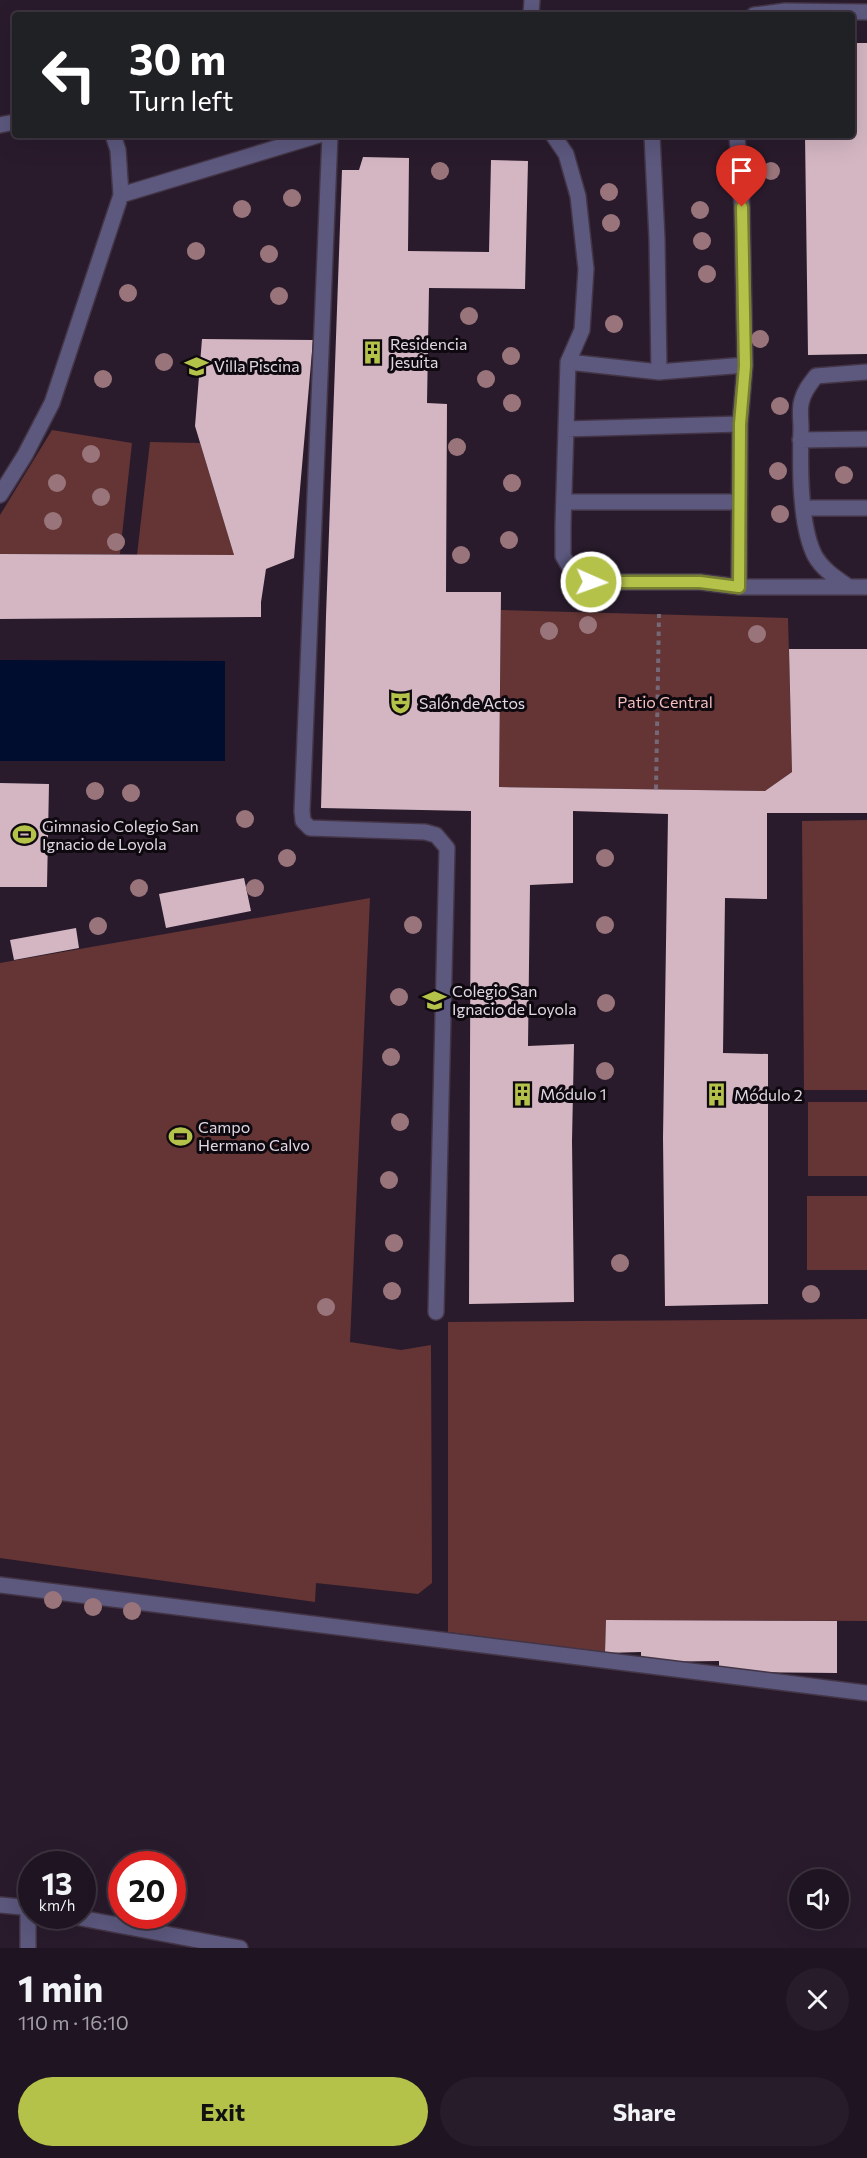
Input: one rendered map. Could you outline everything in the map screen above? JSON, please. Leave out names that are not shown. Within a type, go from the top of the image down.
[{"type":"street","points":[[777,12],[867,12]]},
{"type":"street","points":[[0,495],[25,455],[52,403],[121,195],[118,150],[114,138]]},
{"type":"street","points":[[121,195],[307,138]]},
{"type":"street","points":[[330,138],[302,811],[303,821],[310,828],[425,832],[436,835],[447,848],[436,1312]]},
{"type":"street","points":[[555,138],[566,154],[578,196],[586,269],[582,330],[568,362],[563,556],[573,573],[591,582],[700,582],[739,587],[867,587]]},
{"type":"street","points":[[652,138],[657,239],[659,372]]},
{"type":"street","points":[[737,138],[742,207],[745,366],[740,424],[739,587]]},
{"type":"street","points":[[568,362],[659,372],[745,366]]},
{"type":"street","points":[[849,586],[831,574],[817,558],[809,542],[803,508],[801,401],[816,376],[867,372]]},
{"type":"street","points":[[566,429],[740,424]]},
{"type":"street","points":[[800,440],[867,439]]},
{"type":"street","points":[[565,502],[738,502]]},
{"type":"street","points":[[803,508],[867,508]]},
{"type":"street","points":[[0,1585],[867,1693]]},
{"type":"street","points":[[0,1905],[18,1907]]},
{"type":"street","points":[[96,1921],[240,1948]]},
{"type":"street","points":[[28,1948],[29,1929]]},
{"type":"path","points":[[656,789],[658,614]]},
{"type":"green space","points":[[52,430],[132,443],[120,554],[0,554],[0,515]]},
{"type":"green space","points":[[150,442],[200,443],[234,555],[137,555]]},
{"type":"green space","name":"Patio Central","points":[[501,610],[788,618],[792,772],[765,791],[499,787]]},
{"type":"green space","points":[[867,820],[867,1090],[804,1090],[802,821]]},
{"type":"green space","points":[[370,898],[350,1342],[401,1350],[431,1345],[432,1583],[418,1594],[316,1583],[315,1602],[0,1558],[0,963]]},
{"type":"green space","points":[[808,1102],[867,1102],[867,1176],[808,1176]]},
{"type":"green space","points":[[807,1196],[867,1196],[867,1270],[807,1270]]},
{"type":"green space","points":[[867,1319],[867,1621],[606,1620],[605,1653],[448,1632],[448,1322]]},
{"type":"water","points":[[0,660],[225,661],[225,761],[0,761]]},
{"type":"building","points":[[855,43],[867,43],[867,354],[808,355],[805,138],[855,138]]},
{"type":"building","points":[[363,157],[409,158],[408,251],[489,252],[491,160],[528,161],[525,289],[429,288],[427,403],[447,404],[446,592],[501,592],[499,787],[765,791],[792,772],[789,649],[867,649],[867,813],[767,813],[767,899],[725,898],[723,1053],[768,1054],[768,1304],[665,1306],[663,1138],[668,814],[573,811],[573,883],[530,885],[528,1046],[574,1044],[572,1141],[574,1302],[469,1304],[471,811],[321,808],[342,170],[359,170]]},
{"type":"building","points":[[202,339],[313,340],[294,558],[266,569],[261,617],[0,619],[0,554],[234,555],[195,426]]},
{"type":"building","name":"Gimnasio Colegio San Ignacio de Loyola","points":[[0,783],[49,784],[47,887],[0,887]]},
{"type":"building","points":[[244,878],[251,911],[166,928],[159,894]]},
{"type":"building","points":[[76,928],[79,948],[14,960],[10,940]]},
{"type":"building","points":[[606,1620],[837,1621],[837,1673],[719,1672],[719,1661],[641,1662],[641,1652],[605,1653]]},
{"type":"place","name":"Residencia Jesuita","points":[[372,353]]},
{"type":"place","name":"Villa Piscina","points":[[196,366]]},
{"type":"place","name":"Salón de Actos","points":[[401,703]]},
{"type":"place","name":"Gimnasio Colegio San Ignacio de Loyola","points":[[24,835]]},
{"type":"place","name":"Colegio San Ignacio de Loyola","points":[[434,1000]]},
{"type":"place","name":"Módulo 1","points":[[522,1094]]},
{"type":"place","name":"Módulo 2","points":[[716,1095]]},
{"type":"place","name":"Campo Hermano Calvo","points":[[180,1136]]},
{"type":"route","points":[[591,582],[700,582],[739,587],[740,424],[745,366],[742,207]]}]
